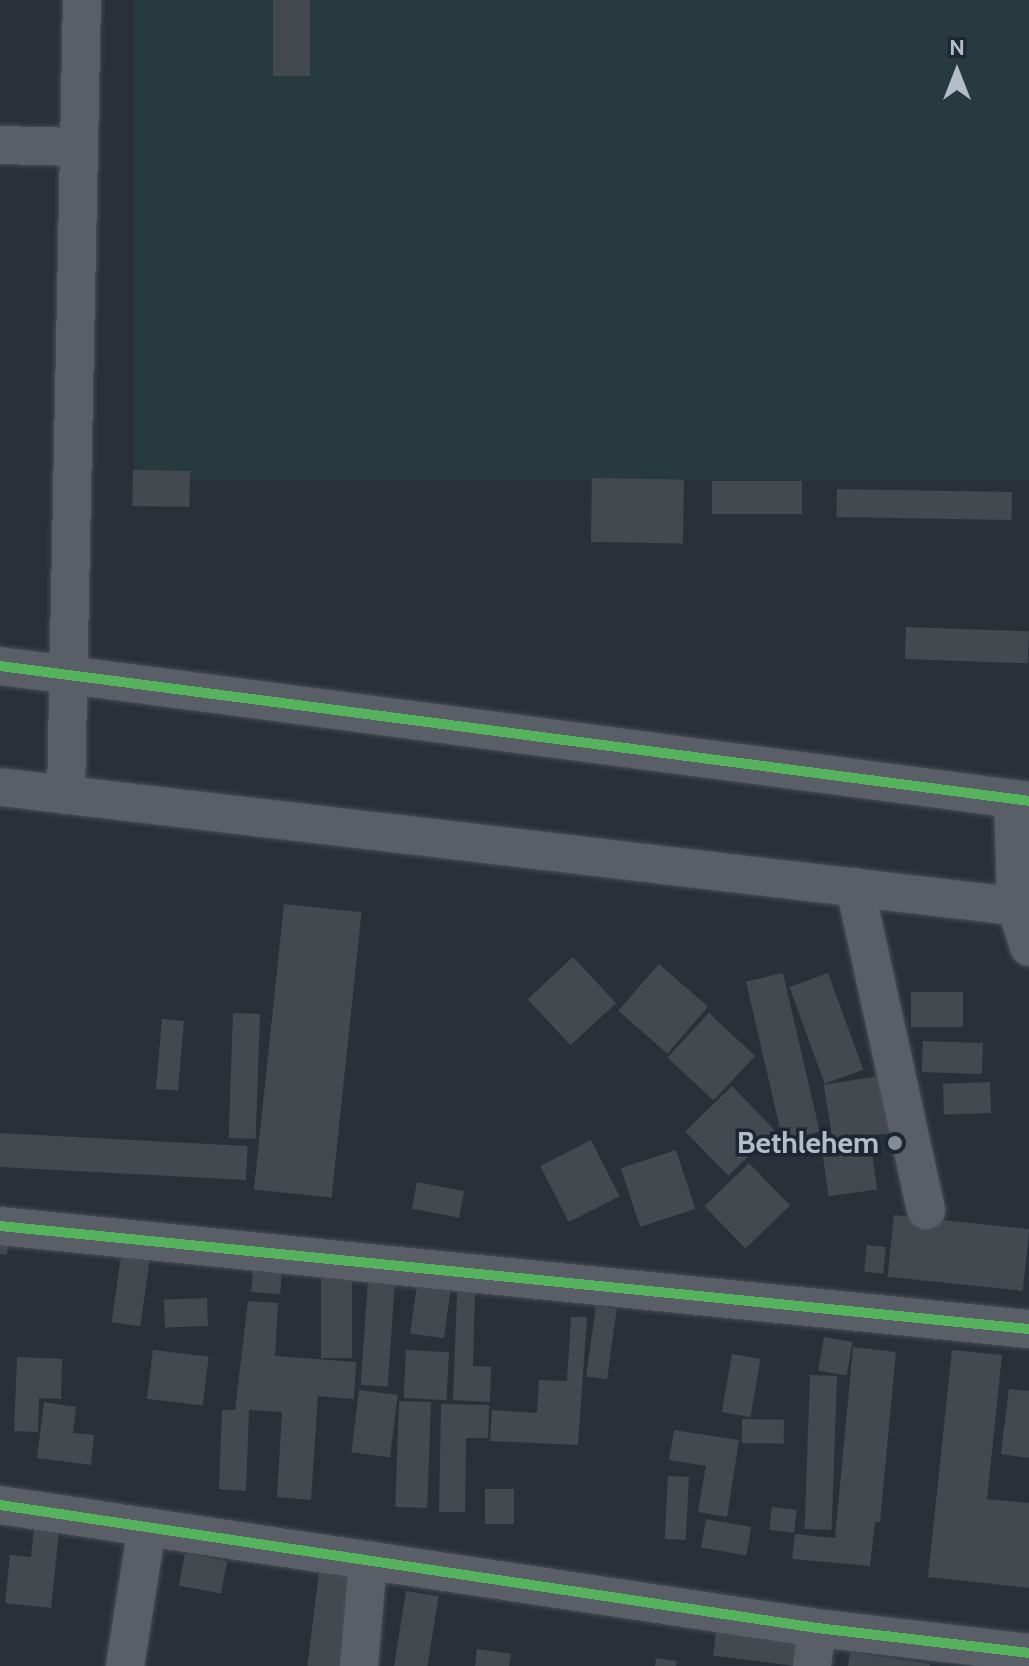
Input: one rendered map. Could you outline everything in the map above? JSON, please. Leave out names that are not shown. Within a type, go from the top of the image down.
[{"type":"street","points":[[66,795],[82,0]]},
{"type":"street","points":[[0,145],[79,147]]},
{"type":"street","points":[[0,666],[1021,800],[1023,907],[1029,947]]},
{"type":"street","points":[[0,787],[1023,907]]},
{"type":"street","points":[[855,887],[926,1210]]},
{"type":"street","points":[[0,1226],[1029,1329]]},
{"type":"street","points":[[0,1505],[817,1628],[1029,1653]]},
{"type":"street","points":[[125,1666],[147,1527]]},
{"type":"street","points":[[359,1666],[368,1560]]},
{"type":"street","points":[[812,1666],[817,1628]]},
{"type":"green space","points":[[134,0],[1029,0],[1029,480],[134,480]]},
{"type":"building","points":[[273,0],[310,0],[310,76],[273,76]]},
{"type":"building","points":[[133,470],[190,471],[189,507],[132,506]]},
{"type":"building","points":[[592,478],[684,480],[683,544],[591,542]]},
{"type":"building","points":[[712,481],[802,481],[802,514],[712,514]]},
{"type":"building","points":[[837,489],[1012,492],[1011,520],[837,517]]},
{"type":"building","points":[[906,627],[1029,631],[1028,663],[905,659]]},
{"type":"building","points":[[284,904],[362,912],[332,1198],[254,1189]]},
{"type":"building","points":[[573,957],[616,1003],[571,1045],[528,999]]},
{"type":"building","points":[[659,964],[708,1007],[667,1053],[618,1011]]},
{"type":"building","points":[[783,973],[820,1132],[783,1140],[746,982]]},
{"type":"building","points":[[828,973],[863,1070],[825,1084],[789,987]]},
{"type":"building","points":[[911,992],[963,992],[963,1027],[911,1027]]},
{"type":"building","points":[[233,1013],[260,1014],[256,1139],[229,1138]]},
{"type":"building","points":[[709,1013],[755,1056],[713,1101],[667,1058]]},
{"type":"building","points":[[162,1019],[184,1021],[178,1091],[156,1089]]},
{"type":"building","points":[[923,1041],[983,1043],[982,1074],[922,1072]]},
{"type":"building","points":[[885,1075],[894,1132],[833,1142],[824,1085]]},
{"type":"building","points":[[990,1082],[991,1113],[944,1115],[943,1084]]},
{"type":"building","points":[[732,1086],[775,1131],[728,1176],[685,1131]]},
{"type":"building","points":[[0,1133],[248,1146],[246,1180],[0,1167]]},
{"type":"building","points":[[870,1139],[877,1190],[829,1196],[821,1146]]},
{"type":"building","points":[[591,1140],[620,1196],[569,1222],[540,1166]]},
{"type":"building","points":[[676,1150],[695,1209],[640,1227],[621,1168]]},
{"type":"building","points":[[749,1163],[790,1205],[745,1249],[704,1206]]},
{"type":"building","points":[[417,1182],[464,1191],[459,1218],[412,1209]]},
{"type":"building","points":[[894,1215],[1029,1229],[1023,1291],[888,1277]]},
{"type":"building","points":[[0,1235],[9,1236],[7,1255],[0,1254]]},
{"type":"building","points":[[867,1245],[886,1247],[883,1274],[864,1272]]},
{"type":"building","points":[[122,1248],[151,1252],[140,1326],[112,1322]]},
{"type":"building","points":[[253,1267],[282,1269],[280,1294],[251,1292]]},
{"type":"building","points":[[321,1275],[352,1275],[352,1358],[321,1358]]},
{"type":"building","points":[[368,1280],[395,1282],[388,1387],[361,1385]]},
{"type":"building","points":[[417,1285],[451,1290],[444,1338],[410,1334]]},
{"type":"building","points":[[457,1291],[475,1292],[473,1366],[491,1367],[490,1402],[453,1400]]},
{"type":"building","points":[[207,1298],[208,1326],[165,1327],[164,1300]]},
{"type":"building","points":[[248,1301],[278,1303],[275,1356],[356,1362],[354,1399],[318,1396],[311,1500],[277,1497],[282,1412],[249,1410],[246,1491],[219,1489],[222,1410],[235,1410]]},
{"type":"building","points":[[596,1306],[617,1309],[607,1379],[586,1376]]},
{"type":"building","points":[[571,1317],[587,1317],[578,1445],[490,1441],[492,1410],[537,1413],[539,1380],[567,1381]]},
{"type":"building","points":[[824,1337],[853,1342],[847,1376],[818,1370]]},
{"type":"building","points":[[853,1347],[896,1352],[880,1522],[875,1522],[870,1566],[792,1559],[795,1534],[835,1538]]},
{"type":"building","points":[[153,1350],[209,1357],[203,1405],[147,1399]]},
{"type":"building","points":[[406,1350],[449,1352],[446,1400],[403,1398]]},
{"type":"building","points":[[952,1350],[1002,1355],[987,1499],[1029,1503],[1029,1588],[928,1577]]},
{"type":"building","points":[[732,1354],[761,1359],[750,1417],[722,1412]]},
{"type":"building","points":[[17,1357],[62,1359],[61,1399],[39,1398],[38,1432],[14,1431]]},
{"type":"building","points":[[810,1375],[837,1376],[832,1530],[805,1529]]},
{"type":"building","points":[[1009,1389],[1029,1391],[1029,1458],[1001,1454]]},
{"type":"building","points":[[359,1390],[398,1395],[390,1457],[351,1453]]},
{"type":"building","points":[[399,1401],[431,1402],[427,1508],[395,1507]]},
{"type":"building","points":[[44,1402],[76,1407],[73,1433],[94,1435],[91,1465],[37,1458]]},
{"type":"building","points":[[441,1404],[489,1405],[488,1438],[466,1438],[465,1512],[439,1512]]},
{"type":"building","points":[[742,1419],[784,1420],[784,1444],[742,1443]]},
{"type":"building","points":[[674,1430],[739,1440],[727,1517],[698,1512],[706,1466],[669,1460]]},
{"type":"building","points":[[668,1476],[689,1477],[686,1540],[665,1539]]},
{"type":"building","points":[[485,1489],[514,1489],[514,1524],[485,1524]]},
{"type":"building","points":[[772,1507],[797,1510],[794,1533],[769,1530]]},
{"type":"building","points":[[706,1519],[751,1527],[746,1556],[701,1548]]},
{"type":"building","points":[[34,1529],[59,1532],[51,1608],[5,1603],[10,1555],[31,1557]]},
{"type":"building","points":[[185,1553],[227,1561],[221,1594],[179,1585]]},
{"type":"building","points":[[319,1572],[353,1576],[342,1666],[307,1666]]},
{"type":"building","points":[[406,1591],[439,1596],[428,1666],[394,1666]]},
{"type":"building","points":[[716,1632],[796,1642],[793,1666],[713,1656]]},
{"type":"building","points":[[477,1649],[511,1654],[509,1666],[475,1666]]},
{"type":"building","points":[[850,1652],[930,1664],[930,1666],[848,1666]]},
{"type":"building","points":[[656,1658],[677,1661],[676,1666],[655,1666]]},
{"type":"cycle path","points":[[0,666],[1029,801]]},
{"type":"cycle path","points":[[0,1226],[1029,1329]]},
{"type":"cycle path","points":[[0,1505],[817,1628],[1029,1653]]},
{"type":"place","name":"Bethlehem","points":[[895,1143]]}]
